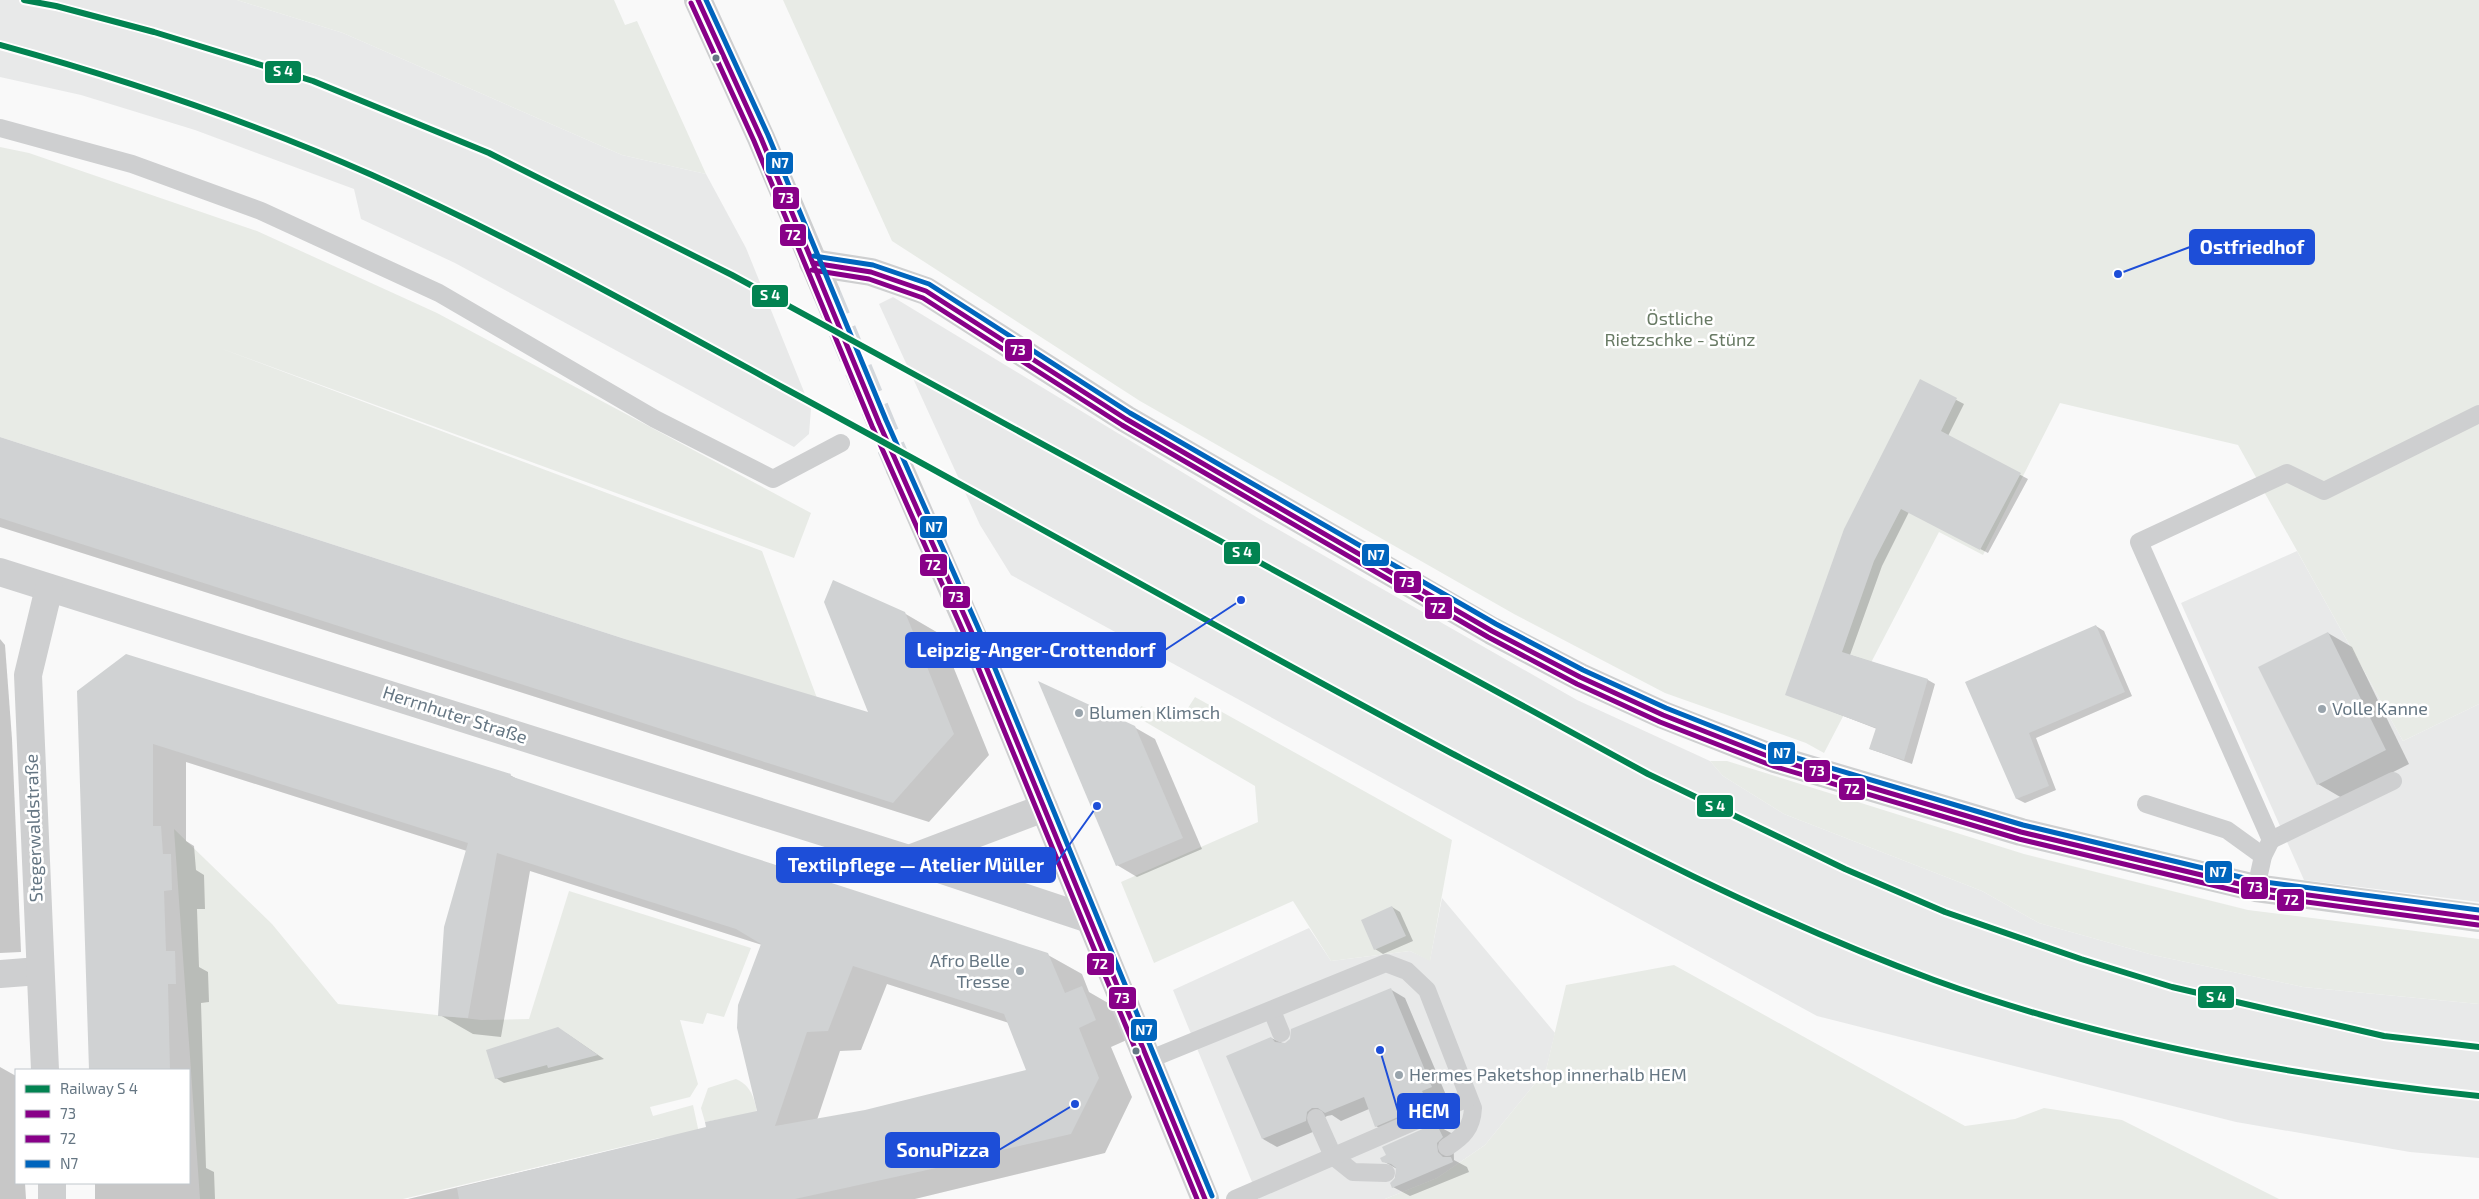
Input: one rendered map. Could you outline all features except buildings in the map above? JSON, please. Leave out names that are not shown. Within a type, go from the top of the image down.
[{"type":"street","points":[[698,0],[761,138],[812,263],[826,292]]},
{"type":"street","points":[[812,263],[871,272],[926,291],[1126,419],[1492,631],[1580,677],[1663,715],[1775,759],[2021,832],[2256,888],[2479,918]]},
{"type":"street","points":[[900,469],[1027,767],[1205,1199]]},
{"type":"street","name":"Herrnhuter Straße","points":[[0,572],[909,859],[1090,919]]},
{"type":"street","name":"Stegerwaldstraße","points":[[45,1069],[39,971],[28,675],[49,588]]},
{"type":"street","points":[[909,859],[1044,808]]},
{"type":"street","points":[[0,974],[39,971]]},
{"type":"street","points":[[52,1184],[52,1199]]},
{"type":"lane","points":[[0,128],[132,164],[261,211],[439,293],[655,419],[773,479],[841,443]]},
{"type":"lane","points":[[2271,840],[2139,542],[2287,473],[2324,491],[2479,414]]},
{"type":"lane","points":[[2256,888],[2263,856],[2271,840],[2393,781]]},
{"type":"lane","points":[[2146,804],[2227,830],[2263,856]]},
{"type":"lane","points":[[1148,1060],[1386,963],[1407,971],[1427,990],[1473,1108],[1472,1122],[1461,1138],[1447,1147]]},
{"type":"lane","points":[[1272,1011],[1280,1033]]},
{"type":"lane","points":[[1235,1199],[1468,1098]]},
{"type":"lane","points":[[1316,1118],[1333,1156],[1353,1172],[1386,1172]]},
{"type":"shaded area","points":[[0,0],[237,0],[343,33],[622,155],[706,174],[746,248],[811,409],[809,434],[794,447],[455,263],[361,219],[354,189],[195,130],[81,95],[0,77]]},
{"type":"shaded area","points":[[893,297],[1258,518],[1577,700],[1710,761],[1723,776],[1784,814],[1982,891],[2039,923],[2153,955],[2303,987],[2479,1004],[2479,1158],[2410,1152],[2236,1122],[1817,1016],[1011,575],[980,525],[879,304]]},
{"type":"shaded area","points":[[2297,551],[2403,741],[2479,704],[2479,902],[2304,880],[2181,603]]},
{"type":"shaded area","points":[[1442,898],[1555,1033],[1546,1070],[1485,1145],[1437,1178],[1385,1199],[1259,1199],[1173,990],[1309,928],[1331,961],[1410,951],[1430,960]]},
{"type":"green space","points":[[237,0],[614,0],[625,25],[637,21],[706,174],[622,155],[343,33]]},
{"type":"green space","name":"Östliche Rietzschke - Stünz","points":[[783,0],[2479,0],[2479,704],[2403,741],[2238,445],[2060,403],[1983,555],[1939,532],[1824,753],[1806,743],[1665,693],[1514,614],[1140,401],[892,241]]},
{"type":"green space","points":[[0,147],[29,153],[257,231],[437,313],[811,513],[794,558],[217,347],[762,551],[817,698],[625,639],[0,437]]},
{"type":"green space","points":[[1195,697],[1452,840],[1430,961],[1410,951],[1331,961],[1293,901],[1154,963],[1121,882],[1258,822],[1255,786],[1137,717],[1141,706],[1179,722]]},
{"type":"green space","points":[[1710,761],[1727,761],[2024,854],[2248,910],[2479,939],[2479,1004],[2303,987],[2153,955],[2039,923],[1982,891],[1784,814],[1723,776]]},
{"type":"green space","points":[[174,829],[272,924],[338,1004],[481,1020],[529,1019],[569,891],[751,948],[724,1017],[707,1013],[703,1024],[680,1020],[698,1084],[690,1097],[650,1107],[653,1116],[693,1105],[699,1133],[659,1138],[403,1199],[200,1199]]},
{"type":"green space","points":[[1674,965],[1965,1126],[2015,1119],[2044,1108],[2122,1120],[2279,1199],[1385,1199],[1437,1178],[1485,1145],[1546,1070],[1566,985]]},
{"type":"green space","points":[[736,1079],[743,1083],[751,1093],[760,1128],[732,1117],[705,1122],[701,1108],[708,1088]]},
{"type":"tunnel","points":[[826,292],[900,469]]},
{"type":"transit line","points":[[24,0],[56,6],[154,32],[313,81],[489,153],[732,275],[1648,774],[1845,869],[1945,912],[2081,959],[2172,987],[2384,1036],[2479,1047]]},
{"type":"transit line","name":"73","points":[[698,0],[761,138],[879,423],[973,635],[1205,1199]]},
{"type":"transit line","name":"N7","points":[[706,0],[768,135],[886,420],[980,632],[1212,1196]]},
{"type":"transit line","name":"72","points":[[691,3],[754,141],[872,426],[966,638],[1197,1199]]},
{"type":"transit line","points":[[0,45],[189,103],[281,137],[372,175],[477,224],[682,332],[1285,664],[1453,754],[1690,875],[1872,956],[1934,980],[2000,1002],[2066,1022],[2134,1039],[2272,1068],[2341,1079],[2479,1096]]},
{"type":"transit line","name":"N7","points":[[814,256],[873,265],[929,284],[1130,413],[1496,624],[1583,670],[1666,708],[1777,752],[2023,825],[2257,881],[2479,910]]},
{"type":"transit line","name":"73","points":[[813,263],[871,272],[926,291],[1126,419],[1492,631],[1580,677],[1663,715],[1775,759],[2021,832],[2256,888],[2479,918]]},
{"type":"transit line","name":"72","points":[[812,270],[869,279],[923,298],[1122,425],[1488,637],[1577,684],[1660,722],[1773,766],[2019,839],[2254,895],[2478,925]]},
{"type":"place","name":"Ostfriedhof","points":[[2118,274]]},
{"type":"place","name":"Leipzig-Anger-Crottendorf","points":[[1241,600]]},
{"type":"place","name":"Volle Kanne","points":[[2322,709]]},
{"type":"place","name":"Blumen Klimsch","points":[[1079,713]]},
{"type":"place","name":"Textilpflege — Atelier Müller","points":[[1097,806]]},
{"type":"place","name":"Afro Belle Tresse","points":[[1020,971]]},
{"type":"place","name":"HEM","points":[[1380,1050]]},
{"type":"place","name":"Hermes Paketshop innerhalb HEM","points":[[1399,1075]]},
{"type":"place","name":"SonuPizza","points":[[1075,1104]]}]
